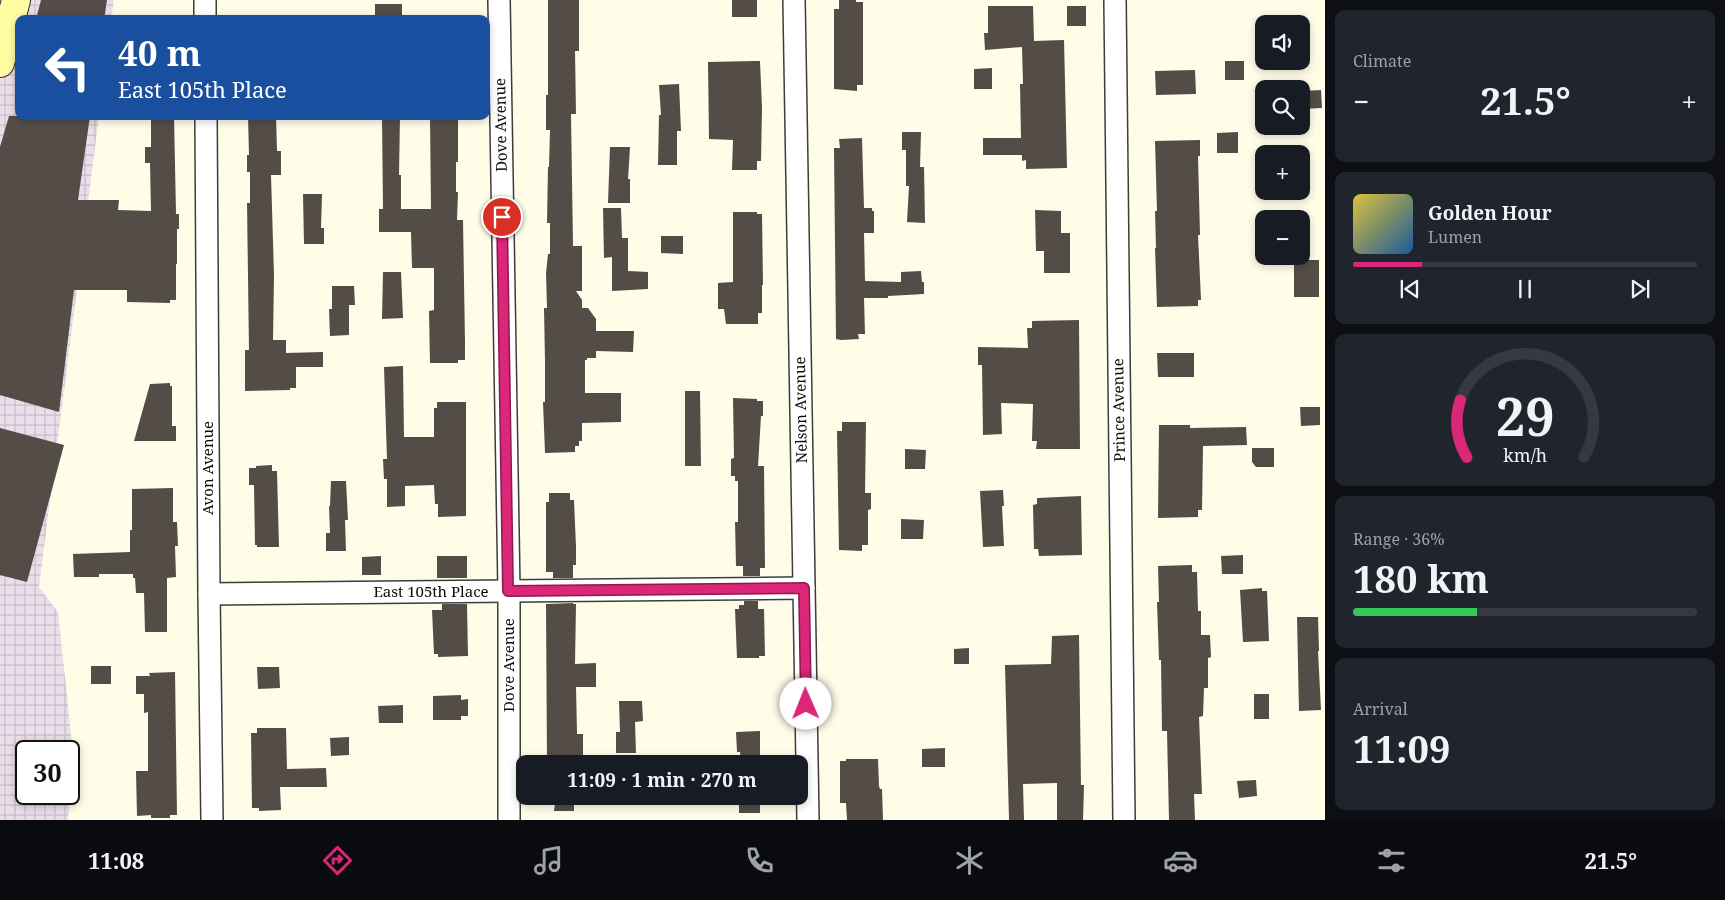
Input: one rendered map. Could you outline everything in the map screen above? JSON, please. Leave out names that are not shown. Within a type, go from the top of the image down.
[{"type":"street","points":[[0,63],[16,0]]},
{"type":"street","points":[[205,0],[205,15]]},
{"type":"street","name":"Dove Avenue","points":[[499,0],[508,591],[509,820]]},
{"type":"street","name":"Nelson Avenue","points":[[794,0],[808,820]]},
{"type":"street","name":"Prince Avenue","points":[[1115,0],[1124,820]]},
{"type":"street","name":"Avon Avenue","points":[[206,120],[212,820]]},
{"type":"street","name":"East 105th Place","points":[[209,594],[804,588]]},
{"type":"shaded area","points":[[0,0],[114,0],[112,15],[15,15],[15,120],[98,120],[39,587],[58,612],[72,740],[15,740],[15,805],[70,805],[68,820],[0,820]]},
{"type":"building","points":[[41,0],[107,0],[105,15],[37,15]]},
{"type":"building","points":[[548,0],[579,0],[579,51],[575,51],[576,114],[571,114],[573,246],[582,246],[582,291],[576,291],[582,300],[582,308],[588,308],[596,319],[596,331],[634,331],[633,352],[596,351],[596,358],[587,358],[585,360],[585,393],[621,393],[621,422],[582,423],[582,441],[579,441],[579,446],[575,446],[575,452],[545,453],[543,402],[545,402],[544,308],[547,308],[546,273],[548,254],[550,254],[550,223],[547,223],[550,130],[546,130]]},
{"type":"building","points":[[732,0],[757,0],[757,17],[732,17]]},
{"type":"building","points":[[839,0],[863,2],[863,85],[857,85],[857,91],[834,89],[834,9],[839,9]]},
{"type":"building","points":[[375,4],[402,4],[402,15],[375,15]]},
{"type":"building","points":[[988,6],[1033,6],[1034,41],[1064,40],[1067,168],[1026,169],[1026,160],[1022,161],[1022,155],[983,155],[983,138],[1021,138],[1020,84],[1023,84],[1022,47],[985,50],[984,33],[988,33]]},
{"type":"building","points":[[1067,6],[1086,6],[1086,26],[1067,26]]},
{"type":"building","points":[[760,61],[762,108],[761,161],[757,161],[757,170],[732,170],[733,140],[709,139],[708,62]]},
{"type":"building","points":[[1225,61],[1244,61],[1244,80],[1225,80]]},
{"type":"building","points":[[992,68],[992,89],[974,89],[974,69]]},
{"type":"building","points":[[1195,70],[1196,94],[1156,95],[1155,71]]},
{"type":"building","points":[[679,84],[681,131],[677,131],[677,165],[658,165],[659,115],[661,115],[659,85]]},
{"type":"building","points":[[1321,90],[1322,108],[1310,109],[1310,91]]},
{"type":"building","points":[[9,116],[15,116],[15,120],[89,120],[78,200],[119,200],[118,210],[151,211],[150,163],[145,163],[145,147],[151,147],[151,120],[174,120],[176,214],[179,214],[176,300],[170,300],[170,303],[127,302],[127,290],[74,290],[59,412],[0,395],[0,147]]},
{"type":"building","points":[[248,120],[276,120],[277,151],[281,151],[281,175],[271,175],[274,275],[273,340],[286,340],[286,353],[323,352],[323,367],[296,367],[296,388],[290,388],[290,390],[245,391],[245,350],[249,350],[247,203],[250,203],[250,172],[247,172],[247,155],[249,155]]},
{"type":"building","points":[[382,120],[400,120],[399,175],[401,175],[401,209],[431,209],[430,120],[458,120],[456,192],[458,192],[457,220],[463,220],[465,360],[458,360],[458,363],[430,363],[429,311],[434,310],[434,268],[412,268],[411,232],[379,232],[379,209],[383,209]]},
{"type":"building","points":[[902,132],[921,132],[920,167],[924,167],[925,223],[907,222],[909,186],[906,186],[906,150],[902,150]]},
{"type":"building","points":[[1238,132],[1238,153],[1217,153],[1217,133]]},
{"type":"building","points":[[862,138],[864,208],[872,208],[872,211],[874,211],[874,233],[864,233],[865,281],[901,282],[901,272],[921,271],[922,282],[924,282],[924,294],[888,296],[888,298],[864,298],[865,334],[858,334],[859,339],[841,340],[836,339],[834,148],[840,148],[839,139]]},
{"type":"building","points":[[1200,140],[1200,156],[1198,156],[1200,235],[1198,235],[1201,300],[1198,300],[1198,306],[1157,307],[1155,141]]},
{"type":"building","points":[[610,147],[630,147],[628,179],[630,179],[630,203],[608,203]]},
{"type":"building","points":[[303,194],[322,194],[321,228],[324,228],[324,244],[304,244]]},
{"type":"building","points":[[603,208],[621,208],[622,238],[628,238],[628,271],[648,272],[648,289],[612,291],[612,257],[604,258]]},
{"type":"building","points":[[1035,210],[1061,211],[1061,233],[1070,233],[1070,273],[1044,273],[1044,251],[1036,251]]},
{"type":"building","points":[[733,212],[757,212],[757,214],[762,214],[762,313],[758,313],[758,324],[726,324],[724,309],[718,309],[718,283],[733,282]]},
{"type":"building","points":[[661,236],[683,236],[683,254],[661,253]]},
{"type":"building","points":[[1310,260],[1319,260],[1319,297],[1294,297],[1294,265],[1310,265]]},
{"type":"building","points":[[383,272],[401,272],[403,318],[382,319]]},
{"type":"building","points":[[332,286],[354,286],[355,305],[349,305],[349,335],[330,336],[329,309],[332,309]]},
{"type":"building","points":[[1079,320],[1080,449],[1036,449],[1037,441],[1032,441],[1033,404],[1001,403],[1002,434],[983,435],[982,365],[978,365],[978,347],[1028,348],[1027,328],[1032,328],[1032,321]]},
{"type":"building","points":[[1157,353],[1194,353],[1194,377],[1158,377]]},
{"type":"building","points":[[403,366],[404,437],[434,437],[434,408],[437,408],[437,402],[466,402],[466,516],[438,517],[438,504],[435,504],[434,485],[405,486],[405,506],[387,507],[387,479],[384,479],[383,459],[387,459],[384,367]]},
{"type":"building","points":[[170,383],[170,386],[172,386],[172,426],[176,426],[176,441],[134,441],[150,384]]},
{"type":"building","points":[[685,391],[700,391],[701,466],[685,466]]},
{"type":"building","points":[[733,398],[763,401],[758,466],[764,466],[765,568],[760,568],[760,576],[743,576],[743,566],[736,566],[735,522],[738,522],[738,481],[735,481],[735,476],[731,476],[731,459],[734,458]]},
{"type":"building","points":[[1300,407],[1320,407],[1320,425],[1301,426]]},
{"type":"building","points":[[842,422],[866,422],[865,493],[871,493],[871,509],[868,510],[868,545],[862,545],[862,551],[839,550],[837,431],[842,431]]},
{"type":"building","points":[[1159,425],[1190,425],[1190,428],[1246,427],[1247,445],[1203,446],[1202,510],[1198,510],[1198,517],[1158,518]]},
{"type":"building","points":[[0,428],[64,445],[27,582],[0,575]]},
{"type":"building","points":[[1252,448],[1274,448],[1274,467],[1256,467],[1252,462]]},
{"type":"building","points":[[905,449],[926,450],[925,469],[905,469]]},
{"type":"building","points":[[272,465],[272,471],[277,471],[279,547],[257,547],[255,545],[254,485],[249,485],[249,468]]},
{"type":"building","points":[[331,481],[346,481],[348,520],[345,520],[346,551],[326,551],[326,533],[330,533],[329,506]]},
{"type":"building","points":[[173,488],[173,522],[177,522],[178,546],[175,546],[176,577],[167,578],[167,632],[145,632],[144,593],[136,593],[133,574],[99,574],[99,577],[74,577],[73,554],[130,552],[132,489]]},
{"type":"building","points":[[1003,490],[1004,546],[983,547],[980,491]]},
{"type":"building","points":[[549,493],[570,493],[570,500],[574,500],[576,565],[573,565],[573,578],[553,578],[553,572],[546,572],[546,502],[549,502]]},
{"type":"building","points":[[1081,496],[1082,555],[1039,556],[1038,549],[1034,549],[1033,505],[1037,504],[1037,498]]},
{"type":"building","points":[[901,519],[924,520],[923,539],[901,539]]},
{"type":"building","points":[[1243,555],[1243,574],[1222,574],[1221,556]]},
{"type":"building","points":[[381,556],[381,575],[362,575],[362,557]]},
{"type":"building","points":[[437,556],[467,556],[467,578],[437,578]]},
{"type":"building","points":[[1192,565],[1192,572],[1197,572],[1198,611],[1201,611],[1201,635],[1210,635],[1211,657],[1208,658],[1208,688],[1204,688],[1203,716],[1199,717],[1202,794],[1194,794],[1195,820],[1169,820],[1167,731],[1162,731],[1161,660],[1159,660],[1157,602],[1159,602],[1158,566]]},
{"type":"building","points":[[1262,588],[1262,591],[1267,591],[1269,641],[1243,642],[1240,590]]},
{"type":"building","points":[[744,601],[758,601],[758,609],[764,609],[765,656],[759,656],[759,658],[737,658],[735,609],[739,609],[739,605],[744,605]]},
{"type":"building","points":[[442,604],[467,604],[468,656],[438,657],[438,654],[434,654],[432,610],[442,610]]},
{"type":"building","points":[[546,604],[576,604],[575,664],[596,663],[596,687],[576,687],[577,734],[583,734],[583,755],[547,755]]},
{"type":"building","points":[[1297,617],[1318,617],[1321,710],[1299,711]]},
{"type":"building","points":[[1079,635],[1081,785],[1084,785],[1083,820],[1057,820],[1057,783],[1023,784],[1024,820],[1009,820],[1005,665],[1051,664],[1052,636]]},
{"type":"building","points":[[969,648],[969,664],[954,664],[954,649]]},
{"type":"building","points":[[91,666],[111,666],[111,684],[91,684]]},
{"type":"building","points":[[257,667],[279,667],[280,688],[258,689]]},
{"type":"building","points":[[175,672],[177,815],[170,815],[170,818],[151,818],[151,815],[137,816],[136,771],[148,771],[148,712],[144,713],[144,694],[136,694],[136,676],[150,676],[149,673]]},
{"type":"building","points":[[1254,694],[1269,694],[1269,719],[1254,719]]},
{"type":"building","points":[[461,695],[461,700],[468,699],[468,716],[461,716],[461,720],[433,720],[433,696]]},
{"type":"building","points":[[619,701],[642,701],[643,721],[635,722],[636,753],[616,753],[616,732],[620,732]]},
{"type":"building","points":[[403,705],[403,723],[379,723],[378,706]]},
{"type":"building","points":[[257,728],[286,728],[287,769],[326,768],[327,787],[280,787],[281,810],[259,811],[259,808],[252,808],[251,733],[257,733]]},
{"type":"building","points":[[760,731],[760,755],[740,755],[740,752],[737,752],[736,732]]},
{"type":"building","points":[[349,737],[349,755],[331,756],[330,738]]},
{"type":"building","points":[[945,748],[945,767],[922,767],[922,749]]},
{"type":"building","points":[[846,759],[878,759],[879,786],[882,789],[883,820],[847,820],[846,803],[840,803],[840,761],[846,761]]},
{"type":"building","points":[[1256,780],[1257,796],[1239,798],[1237,781]]},
{"type":"building","points":[[555,805],[574,805],[574,811],[554,811]]},
{"type":"building","points":[[739,805],[760,805],[760,813],[739,813]]},
{"type":"route","points":[[502,217],[508,591],[804,588],[806,704]]}]
